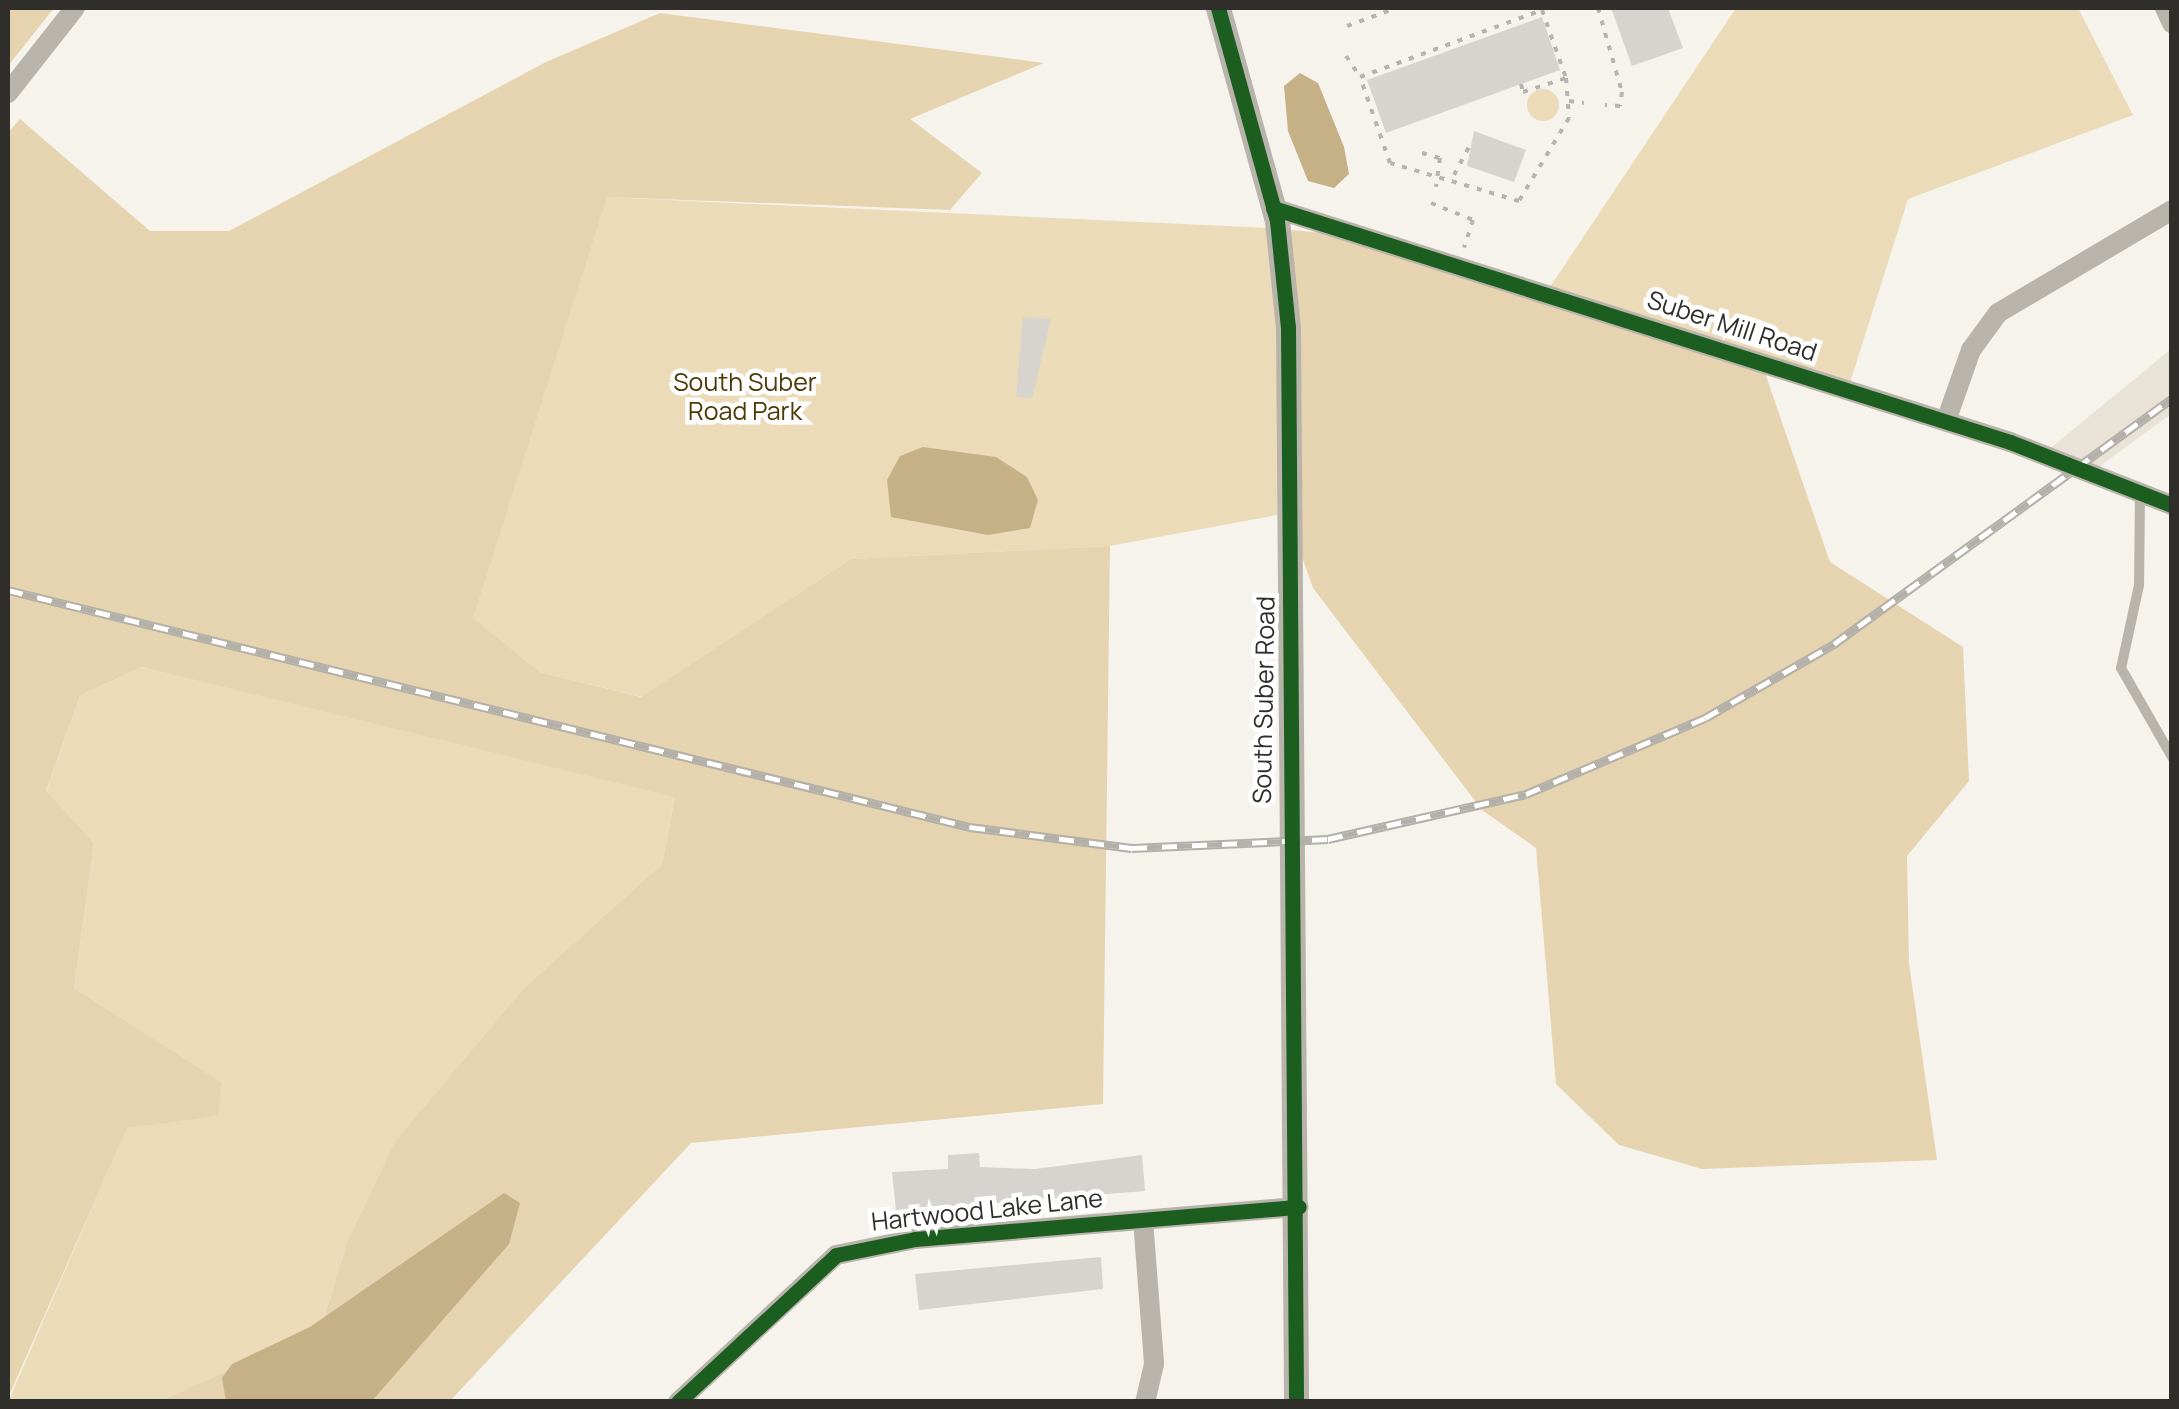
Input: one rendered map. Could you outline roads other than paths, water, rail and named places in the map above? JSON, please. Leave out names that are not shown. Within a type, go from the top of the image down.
[{"type":"street","points":[[8,93],[74,8]]},
{"type":"street","name":"South Suber Road","points":[[1218,8],[1273,208],[1292,420],[1287,841],[1299,1207],[1296,1402]]},
{"type":"street","points":[[2165,8],[2172,23]]},
{"type":"street","name":"Suber Mill Road","points":[[1273,208],[1946,421],[2172,505]]},
{"type":"street","points":[[1946,421],[1971,350],[1998,313],[2172,210]]},
{"type":"street","name":"Hartwood Lake Lane","points":[[678,1402],[836,1255],[915,1239],[1299,1207]]},
{"type":"street","points":[[1143,1220],[1154,1364],[1145,1402]]},
{"type":"lane","points":[[2140,493],[2140,584],[2121,668],[2172,757]]},
{"type":"railway","points":[[8,590],[970,827],[1132,848],[1328,839],[1526,794],[1705,718],[1834,644],[2172,398]]},
{"type":"park label","name":"South Suber Road Park","points":[[745,398]]}]
